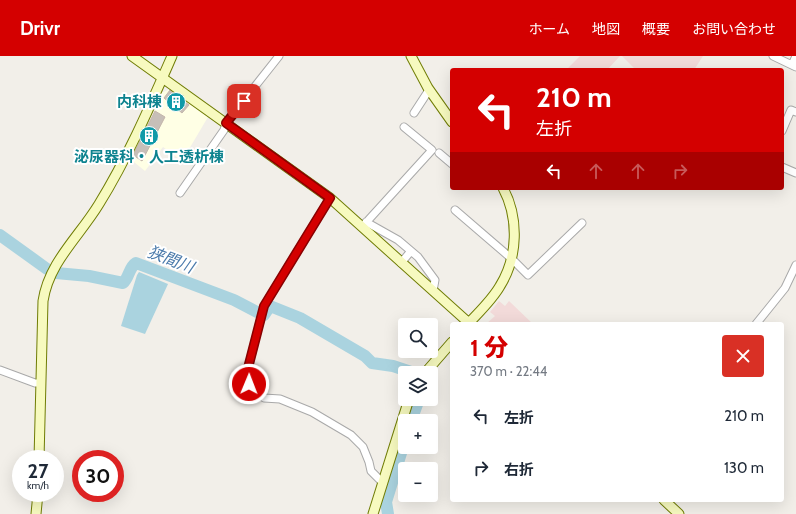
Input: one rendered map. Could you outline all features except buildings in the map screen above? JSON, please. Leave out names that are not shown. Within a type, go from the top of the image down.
[{"type":"street","points":[[132,56],[364,224],[401,263],[467,322]]},
{"type":"street","points":[[39,450],[43,301],[49,278],[58,261],[99,204],[144,120],[172,56]]},
{"type":"street","points":[[180,193],[224,130],[226,123],[279,56]]},
{"type":"street","points":[[411,56],[429,90],[450,119]]},
{"type":"street","points":[[773,56],[794,66],[796,56]]},
{"type":"street","points":[[414,113],[429,90]]},
{"type":"street","points":[[784,126],[791,110],[796,112]]},
{"type":"street","points":[[364,224],[432,150],[404,127]]},
{"type":"street","points":[[439,153],[450,162]]},
{"type":"street","points":[[784,168],[796,173]]},
{"type":"street","points":[[471,322],[500,287],[508,272],[512,259],[514,225],[510,205],[504,190]]},
{"type":"street","points":[[330,198],[264,306],[248,368],[247,379],[253,389],[264,398],[280,399],[312,412],[351,435],[363,447],[370,462],[371,471],[383,483]]},
{"type":"street","points":[[455,210],[512,259],[528,275],[582,223]]},
{"type":"street","points":[[364,224],[398,240],[418,257],[435,280],[433,291]]},
{"type":"street","points":[[401,263],[411,251]]},
{"type":"street","points":[[758,322],[785,288],[796,265]]},
{"type":"street","points":[[431,366],[450,344]]},
{"type":"street","points":[[0,370],[36,383],[41,383]]},
{"type":"street","points":[[373,514],[407,406]]},
{"type":"street","points":[[36,514],[37,502]]},
{"type":"street","points":[[666,502],[677,513]]},
{"type":"shaded area","points":[[580,56],[620,56],[609,68],[568,68]]},
{"type":"shaded area","points":[[622,56],[703,56],[695,68],[634,68]]},
{"type":"shaded area","points":[[170,89],[208,117],[182,161],[163,147],[145,171],[129,158],[157,106],[155,104],[161,93]]},
{"type":"shaded area","points":[[499,301],[505,306],[509,301],[531,322],[488,322],[495,316],[490,312]]},
{"type":"water","points":[[139,272],[168,284],[145,334],[121,326]]},
{"type":"waterway","name":"狭間川","points":[[0,235],[47,269]]},
{"type":"waterway","name":"狭間川","points":[[56,273],[89,276],[123,283],[136,263],[234,300],[257,312]]},
{"type":"waterway","name":"狭間川","points":[[264,315],[270,306],[300,318],[365,356],[372,363],[398,368]]},
{"type":"waterway","name":"狭間川","points":[[414,414],[416,406]]},
{"type":"waterway","name":"狭間川","points":[[388,514],[386,502],[401,454]]},
{"type":"place","name":"内科棟","points":[[176,102]]},
{"type":"place","name":"泌尿器科・人工透析棟","points":[[149,136]]},
{"type":"route","points":[[244,101],[226,123],[330,198],[264,306],[248,368],[247,379],[249,384]]}]
